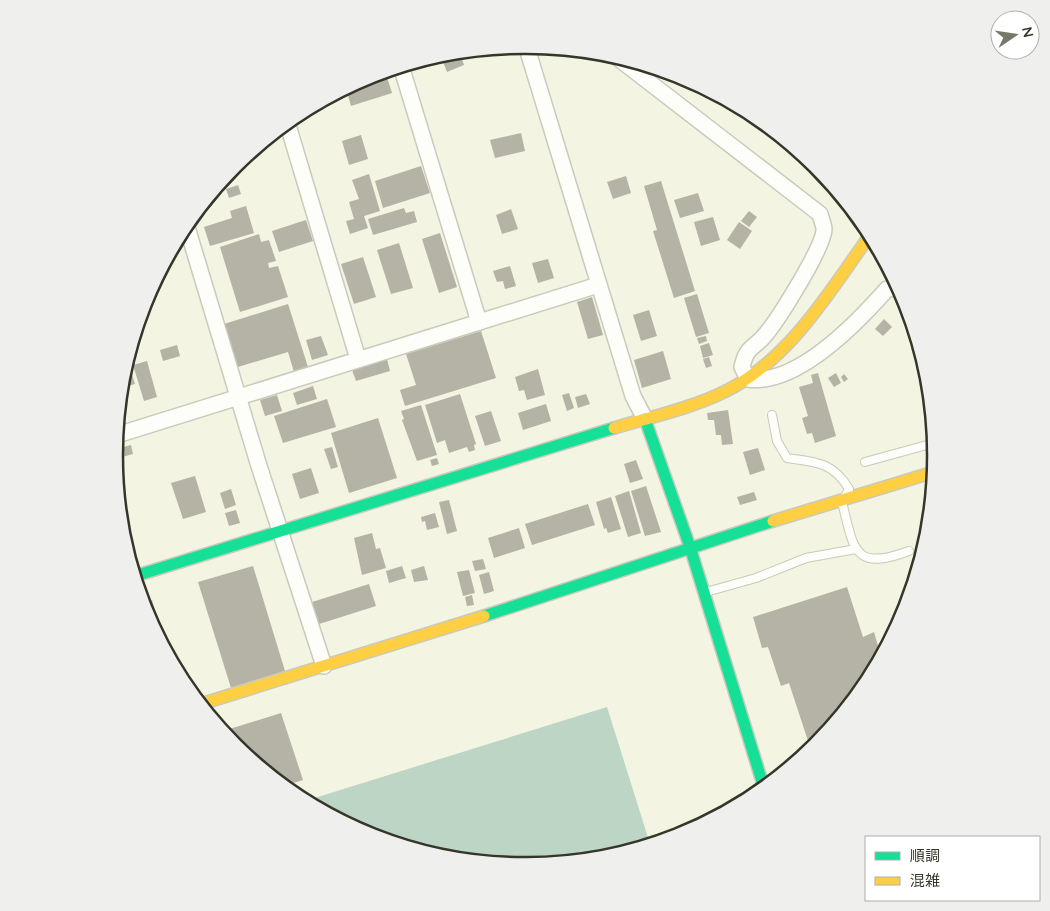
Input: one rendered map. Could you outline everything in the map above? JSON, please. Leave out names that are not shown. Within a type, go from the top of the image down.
[{"type":"street","points":[[529,54],[633,396],[645,419],[690,546],[762,780]]},
{"type":"street","points":[[630,67],[820,214],[824,229],[816,250],[788,302],[765,335],[745,352],[742,367],[748,379]]},
{"type":"street","points":[[403,73],[479,322]]},
{"type":"street","points":[[289,130],[358,359]]},
{"type":"street","points":[[189,235],[279,531],[324,666]]},
{"type":"street","points":[[142,574],[645,419],[727,391],[748,379],[796,334],[865,242]]},
{"type":"street","points":[[124,432],[598,285]]},
{"type":"street","points":[[748,379],[762,381],[785,372],[814,356],[847,332],[887,289],[890,289]]},
{"type":"street","points":[[208,702],[494,613],[690,546],[842,502],[926,475]]},
{"type":"lane","points":[[772,415],[777,441],[788,458],[823,464],[841,476],[849,489],[842,502],[856,549],[867,559],[887,559],[909,551]]},
{"type":"lane","points":[[865,462],[927,446]]},
{"type":"lane","points":[[704,592],[756,578],[806,558],[856,549]]},
{"type":"shaded area","points":[[607,707],[648,838],[603,850],[577,854],[525,857],[473,854],[421,844],[396,836],[347,816],[315,798]]},
{"type":"building","points":[[462,59],[464,65],[447,72],[443,62]]},
{"type":"building","points":[[387,78],[392,93],[351,106],[348,95]]},
{"type":"building","points":[[521,133],[525,151],[495,158],[490,140]]},
{"type":"building","points":[[361,135],[368,159],[349,165],[342,141]]},
{"type":"building","points":[[421,166],[430,193],[383,208],[375,181]]},
{"type":"building","points":[[369,174],[380,211],[364,216],[368,228],[350,234],[346,221],[354,219],[349,202],[359,199],[352,180]]},
{"type":"building","points":[[626,176],[631,193],[613,199],[607,182]]},
{"type":"building","points":[[661,181],[695,291],[674,298],[653,231],[657,230],[644,186]]},
{"type":"building","points":[[238,185],[241,194],[229,198],[226,189]]},
{"type":"building","points":[[698,193],[704,211],[680,218],[674,200]]},
{"type":"building","points":[[246,206],[254,233],[210,246],[204,227],[232,218],[230,211]]},
{"type":"building","points":[[404,208],[406,213],[414,211],[417,222],[373,235],[368,219]]},
{"type":"building","points":[[511,209],[518,229],[502,234],[496,215]]},
{"type":"building","points":[[749,211],[757,217],[749,227],[741,221]]},
{"type":"building","points":[[713,217],[720,240],[701,246],[694,222]]},
{"type":"building","points":[[306,220],[313,241],[279,252],[272,231]]},
{"type":"building","points":[[739,222],[752,231],[740,249],[727,240]]},
{"type":"building","points":[[440,233],[457,287],[439,293],[422,239]]},
{"type":"building","points":[[259,234],[261,242],[269,240],[276,261],[268,263],[269,268],[278,266],[288,297],[240,312],[220,247]]},
{"type":"building","points":[[399,243],[413,288],[391,294],[377,250]]},
{"type":"building","points":[[363,257],[376,297],[354,304],[341,264]]},
{"type":"building","points":[[548,259],[554,278],[538,283],[532,263]]},
{"type":"building","points":[[510,266],[516,286],[505,289],[503,281],[497,282],[493,271]]},
{"type":"building","points":[[697,294],[709,333],[696,337],[684,298]]},
{"type":"building","points":[[592,297],[603,335],[588,339],[577,302]]},
{"type":"building","points":[[288,304],[308,367],[294,372],[288,352],[238,367],[224,324]]},
{"type":"building","points":[[649,310],[657,336],[641,341],[633,315]]},
{"type":"building","points":[[884,319],[892,327],[883,336],[875,329]]},
{"type":"building","points":[[481,331],[496,378],[405,406],[400,390],[416,385],[406,354]]},
{"type":"building","points":[[321,336],[328,355],[312,360],[306,340]]},
{"type":"building","points":[[706,336],[707,341],[699,344],[697,338]]},
{"type":"building","points":[[709,343],[713,355],[703,358],[700,346]]},
{"type":"building","points":[[177,345],[180,356],[163,361],[160,350]]},
{"type":"building","points":[[663,351],[671,379],[642,388],[634,360]]},
{"type":"building","points":[[709,357],[712,366],[706,368],[703,359]]},
{"type":"building","points":[[387,359],[390,371],[356,381],[352,370]]},
{"type":"building","points":[[147,361],[157,397],[144,401],[134,365]]},
{"type":"building","points":[[538,369],[545,395],[527,400],[524,390],[519,391],[515,377]]},
{"type":"building","points":[[818,373],[836,436],[815,443],[812,433],[807,434],[802,418],[808,416],[799,387],[813,383],[811,375]]},
{"type":"building","points":[[836,373],[841,383],[834,387],[828,378]]},
{"type":"building","points":[[132,374],[135,384],[130,386]]},
{"type":"building","points":[[844,374],[848,379],[844,382],[841,377]]},
{"type":"building","points":[[313,386],[317,399],[297,405],[293,393]]},
{"type":"building","points":[[569,393],[574,408],[567,411],[562,395]]},
{"type":"building","points":[[460,394],[476,444],[474,445],[475,450],[469,452],[467,447],[449,453],[445,440],[437,443],[425,405]]},
{"type":"building","points":[[586,394],[590,404],[578,408],[575,397]]},
{"type":"building","points":[[277,395],[282,411],[265,416],[260,400]]},
{"type":"building","points":[[327,399],[336,427],[283,443],[274,416]]},
{"type":"building","points":[[546,404],[551,421],[523,430],[518,413]]},
{"type":"building","points":[[421,405],[437,455],[417,461],[402,420],[404,419],[401,411]]},
{"type":"building","points":[[728,410],[733,444],[722,445],[721,435],[716,435],[714,420],[708,420],[707,413]]},
{"type":"building","points":[[491,411],[501,441],[485,446],[475,416]]},
{"type":"building","points":[[378,418],[397,478],[349,493],[331,433]]},
{"type":"building","points":[[131,445],[133,454],[123,457],[123,447]]},
{"type":"building","points":[[332,447],[338,467],[331,469],[324,449]]},
{"type":"building","points":[[758,448],[765,470],[750,475],[743,452]]},
{"type":"building","points":[[437,458],[439,464],[432,466],[430,460]]},
{"type":"building","points":[[636,460],[643,479],[630,483],[624,464]]},
{"type":"building","points":[[311,468],[319,493],[300,499],[292,474]]},
{"type":"building","points":[[195,476],[206,512],[183,519],[171,483]]},
{"type":"building","points":[[646,486],[661,532],[645,536],[631,491]]},
{"type":"building","points":[[231,489],[236,505],[225,509],[220,493]]},
{"type":"building","points":[[629,491],[641,533],[628,537],[615,496]]},
{"type":"building","points":[[754,492],[757,500],[740,505],[737,497]]},
{"type":"building","points":[[611,497],[621,529],[608,533],[606,528],[604,529],[596,502]]},
{"type":"building","points":[[449,500],[457,531],[447,534],[439,502]]},
{"type":"building","points":[[588,504],[595,525],[532,545],[525,524]]},
{"type":"building","points":[[236,510],[240,523],[229,526],[225,513]]},
{"type":"building","points":[[435,513],[439,527],[427,530],[425,521],[422,522],[421,517]]},
{"type":"building","points":[[519,528],[525,548],[494,558],[488,538]]},
{"type":"building","points":[[372,533],[376,549],[380,548],[386,568],[362,575],[354,538]]},
{"type":"building","points":[[483,559],[486,569],[475,571],[472,561]]},
{"type":"building","points":[[253,566],[285,671],[231,688],[198,582]]},
{"type":"building","points":[[402,566],[406,578],[389,583],[386,571]]},
{"type":"building","points":[[424,566],[428,580],[414,582],[411,570]]},
{"type":"building","points":[[469,570],[475,593],[463,596],[457,572]]},
{"type":"building","points":[[489,572],[494,591],[484,594],[479,575]]},
{"type":"building","points":[[369,584],[376,606],[316,625],[309,603]]},
{"type":"building","points":[[847,587],[863,637],[874,632],[878,646],[873,656],[844,700],[808,741],[789,683],[781,686],[768,647],[762,648],[753,617]]},
{"type":"building","points":[[472,595],[474,605],[467,606],[465,597]]},
{"type":"building","points":[[281,713],[303,780],[293,783],[260,758],[231,729]]},
{"type":"traffic: fast","points":[[645,419],[690,547],[762,780]]},
{"type":"traffic: fast","points":[[142,574],[614,428]]},
{"type":"traffic: fast","points":[[484,616],[773,521]]},
{"type":"traffic: slow","points":[[614,428],[671,412],[713,397],[749,377],[770,361],[807,322],[865,242]]},
{"type":"traffic: slow","points":[[773,521],[926,474]]},
{"type":"traffic: slow","points":[[208,702],[484,616]]}]
